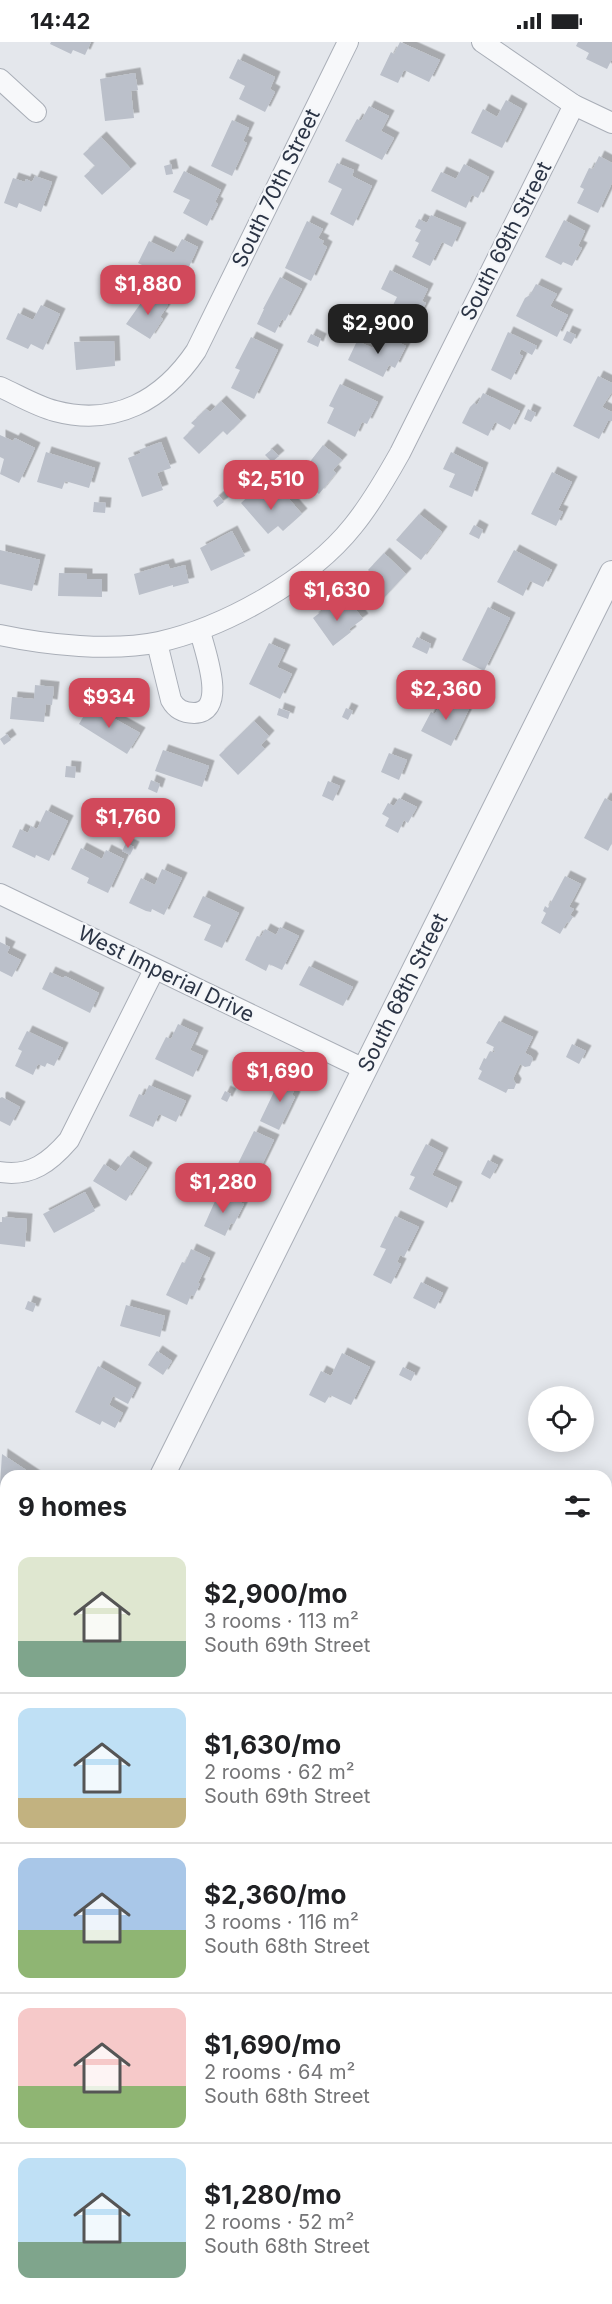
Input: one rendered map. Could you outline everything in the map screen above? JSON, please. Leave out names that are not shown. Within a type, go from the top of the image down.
[{"type":"street","name":"South 70th Street","points":[[0,387],[54,411],[81,415],[106,414],[135,407],[162,390],[185,367],[196,351],[348,42]]},
{"type":"street","points":[[482,42],[574,105],[612,123]]},
{"type":"street","points":[[0,79],[36,111]]},
{"type":"street","name":"South 69th Street","points":[[0,635],[34,642],[102,647],[157,643],[200,631],[286,586],[321,558],[352,527],[400,453],[574,105]]},
{"type":"street","name":"South 68th Street","points":[[165,1470],[612,573]]},
{"type":"street","points":[[157,643],[174,707],[182,711],[198,713],[206,708],[213,693],[213,683],[200,631]]},
{"type":"street","name":"West Imperial Drive","points":[[0,894],[364,1069]]},
{"type":"street","points":[[0,1172],[20,1173],[43,1166],[69,1140],[154,970]]},
{"type":"building","points":[[51,42],[91,42],[85,55],[73,50],[71,54],[50,44]]},
{"type":"building","points":[[400,42],[440,60],[429,82],[404,70],[398,83],[380,75],[391,52],[394,54]]},
{"type":"building","points":[[578,42],[612,42],[612,59],[607,69],[586,59],[589,53],[576,46]]},
{"type":"building","points":[[238,59],[275,77],[270,89],[275,92],[265,112],[239,99],[245,86],[229,78]]},
{"type":"building","points":[[135,73],[138,90],[131,91],[134,118],[105,121],[100,79]]},
{"type":"building","points":[[506,100],[522,109],[502,148],[471,133],[483,109],[497,117]]},
{"type":"building","points":[[369,106],[389,116],[381,131],[394,138],[382,160],[345,141],[357,119],[361,121]]},
{"type":"building","points":[[232,120],[249,128],[243,141],[247,143],[232,176],[211,166]]},
{"type":"building","points":[[101,137],[131,169],[102,195],[84,176],[95,166],[83,154]]},
{"type":"building","points":[[599,156],[612,163],[612,183],[598,213],[577,203],[584,189],[580,187],[589,168],[593,169]]},
{"type":"building","points":[[337,163],[354,170],[352,176],[372,186],[353,226],[330,214],[342,189],[328,182]]},
{"type":"building","points":[[171,164],[173,174],[166,175],[164,166]]},
{"type":"building","points":[[464,164],[489,177],[478,198],[472,195],[466,208],[431,191],[441,172],[456,179]]},
{"type":"building","points":[[184,171],[221,190],[215,202],[218,204],[207,226],[183,213],[190,200],[173,192]]},
{"type":"building","points":[[35,176],[52,182],[41,212],[19,203],[17,208],[4,203],[13,178],[32,182]]},
{"type":"building","points":[[431,215],[461,228],[452,247],[442,242],[430,266],[412,257],[419,243],[415,241],[421,230],[415,227],[419,219],[427,223]]},
{"type":"building","points":[[564,220],[585,231],[578,246],[582,248],[572,266],[563,262],[561,265],[545,257]]},
{"type":"building","points":[[307,221],[323,229],[318,238],[324,241],[322,244],[327,247],[311,281],[285,268]]},
{"type":"building","points":[[182,239],[198,247],[188,269],[183,267],[176,282],[138,263],[149,241],[174,253]]},
{"type":"building","points":[[390,270],[428,289],[422,301],[426,303],[415,324],[390,311],[397,297],[381,289]]},
{"type":"building","points":[[280,277],[302,289],[285,321],[282,319],[275,333],[257,324]]},
{"type":"building","points":[[536,284],[557,294],[550,306],[568,315],[557,337],[516,316],[525,298],[530,295]]},
{"type":"building","points":[[148,293],[168,305],[160,317],[163,319],[150,339],[126,324]]},
{"type":"building","points":[[41,305],[60,314],[43,350],[31,344],[28,349],[6,339],[18,313],[33,320]]},
{"type":"building","points":[[567,331],[576,335],[571,344],[563,340]]},
{"type":"building","points":[[508,332],[537,346],[532,355],[521,349],[519,354],[523,356],[511,380],[491,370]]},
{"type":"building","points":[[380,333],[406,346],[395,368],[389,365],[383,377],[348,360],[357,341],[373,348]]},
{"type":"building","points":[[311,334],[321,339],[318,347],[307,342]]},
{"type":"building","points":[[251,337],[278,350],[254,399],[231,388],[240,370],[235,368]]},
{"type":"building","points":[[114,341],[115,366],[76,370],[74,342]]},
{"type":"building","points":[[598,376],[612,383],[612,392],[602,407],[612,412],[612,421],[608,421],[599,439],[573,426]]},
{"type":"building","points":[[340,384],[378,402],[367,424],[362,422],[355,437],[327,423],[334,408],[329,406]]},
{"type":"building","points":[[483,393],[520,411],[510,430],[495,422],[488,436],[462,423],[470,407],[474,403],[477,405]]},
{"type":"building","points":[[221,401],[241,421],[227,435],[223,431],[199,454],[183,438],[195,426],[191,423],[206,409],[210,412]]},
{"type":"building","points":[[528,409],[536,413],[531,422],[524,419]]},
{"type":"building","points":[[0,435],[13,441],[15,438],[35,448],[19,483],[0,474],[4,459],[0,457]]},
{"type":"building","points":[[161,442],[171,468],[157,473],[163,490],[142,497],[128,458],[141,453],[139,450]]},
{"type":"building","points":[[323,445],[342,460],[333,470],[336,473],[319,494],[298,477]]},
{"type":"building","points":[[272,449],[279,456],[272,462],[265,455]]},
{"type":"building","points":[[46,452],[95,468],[89,488],[65,481],[62,489],[37,482]]},
{"type":"building","points":[[451,452],[483,468],[472,497],[449,487],[455,474],[443,469]]},
{"type":"building","points":[[552,472],[572,482],[558,510],[563,512],[556,526],[531,514]]},
{"type":"building","points":[[258,487],[271,502],[283,492],[302,514],[283,531],[278,526],[268,534],[241,503]]},
{"type":"building","points":[[219,496],[224,502],[217,507],[213,501]]},
{"type":"building","points":[[94,502],[106,503],[105,513],[93,512]]},
{"type":"building","points":[[419,514],[442,532],[421,560],[396,540]]},
{"type":"building","points":[[474,525],[483,530],[479,539],[469,534]]},
{"type":"building","points":[[232,531],[245,556],[211,571],[200,548]]},
{"type":"building","points":[[0,550],[40,560],[32,591],[0,584]]},
{"type":"building","points":[[514,550],[552,570],[543,587],[530,581],[523,596],[497,582]]},
{"type":"building","points":[[384,553],[406,574],[378,604],[359,585],[371,573],[368,570]]},
{"type":"building","points":[[168,564],[170,569],[185,565],[189,583],[139,595],[134,574]]},
{"type":"building","points":[[59,573],[87,574],[87,579],[102,579],[102,597],[58,596]]},
{"type":"building","points":[[351,603],[363,619],[349,629],[351,632],[333,646],[313,618],[331,604],[338,613]]},
{"type":"building","points":[[488,607],[510,618],[484,671],[462,660]]},
{"type":"building","points":[[417,637],[431,644],[427,654],[412,647]]},
{"type":"building","points":[[269,643],[285,650],[277,667],[292,674],[280,699],[249,684]]},
{"type":"building","points":[[35,685],[54,687],[52,705],[46,704],[44,722],[10,719],[12,697],[34,699]]},
{"type":"building","points":[[444,697],[469,709],[451,746],[421,731],[431,712],[435,714]]},
{"type":"building","points":[[90,705],[140,733],[127,754],[79,724]]},
{"type":"building","points":[[279,708],[290,712],[288,719],[277,715]]},
{"type":"building","points":[[346,708],[353,711],[348,720],[342,717]]},
{"type":"building","points":[[254,721],[269,736],[261,745],[265,749],[238,775],[219,755]]},
{"type":"building","points":[[7,734],[11,740],[4,745],[0,739]]},
{"type":"building","points":[[163,750],[209,766],[202,787],[155,771]]},
{"type":"building","points":[[389,753],[407,760],[399,780],[381,772]]},
{"type":"building","points":[[66,766],[76,767],[75,778],[65,777]]},
{"type":"building","points":[[151,780],[160,784],[157,793],[148,789]]},
{"type":"building","points":[[328,781],[340,786],[333,801],[322,796]]},
{"type":"building","points":[[399,798],[417,807],[408,823],[404,820],[398,833],[385,826],[389,818],[382,814],[388,803],[394,806]]},
{"type":"building","points":[[605,798],[612,802],[612,843],[608,851],[584,838]]},
{"type":"building","points":[[46,810],[68,821],[49,861],[36,855],[35,858],[12,847],[20,829],[28,833],[31,826],[37,829]]},
{"type":"building","points":[[126,843],[134,847],[130,855],[122,851]]},
{"type":"building","points":[[81,848],[102,859],[106,850],[124,859],[108,893],[87,883],[89,878],[71,869]]},
{"type":"building","points":[[162,869],[182,878],[164,915],[152,909],[151,912],[146,911],[129,903],[141,878],[155,885]]},
{"type":"building","points":[[565,876],[581,884],[569,907],[574,909],[570,915],[573,917],[560,934],[541,923],[546,913],[543,911],[545,906],[548,908]]},
{"type":"building","points":[[203,896],[239,913],[222,948],[204,940],[211,925],[193,917]]},
{"type":"building","points":[[280,927],[299,936],[282,970],[269,964],[266,971],[245,960],[257,936],[261,937],[265,929],[276,935]]},
{"type":"building","points":[[0,942],[10,947],[7,953],[21,960],[12,977],[0,971]]},
{"type":"building","points":[[309,966],[353,987],[343,1006],[299,985]]},
{"type":"building","points":[[50,972],[63,978],[65,976],[99,993],[90,1013],[42,989]]},
{"type":"building","points":[[499,1021],[533,1037],[525,1053],[533,1059],[530,1066],[525,1067],[520,1064],[513,1079],[516,1084],[514,1089],[508,1089],[506,1093],[478,1079],[484,1058],[486,1059],[490,1051],[496,1053],[494,1047],[486,1043]]},
{"type":"building","points":[[178,1024],[198,1033],[190,1050],[203,1056],[193,1077],[155,1059],[166,1037],[171,1039]]},
{"type":"building","points":[[27,1031],[63,1048],[54,1066],[47,1063],[45,1067],[38,1064],[33,1075],[15,1066],[22,1051],[18,1049]]},
{"type":"building","points":[[572,1044],[586,1051],[579,1064],[566,1057]]},
{"type":"building","points":[[282,1075],[298,1082],[292,1095],[295,1097],[279,1130],[260,1121]]},
{"type":"building","points":[[149,1085],[186,1101],[176,1122],[159,1114],[153,1127],[129,1116],[139,1094],[144,1096]]},
{"type":"building","points":[[225,1091],[231,1094],[227,1102],[221,1099]]},
{"type":"building","points":[[0,1098],[20,1107],[10,1126],[0,1121]]},
{"type":"building","points":[[254,1131],[274,1140],[258,1173],[255,1171],[248,1184],[232,1176]]},
{"type":"building","points":[[426,1144],[443,1153],[432,1175],[457,1187],[447,1208],[409,1189],[415,1177],[410,1175]]},
{"type":"building","points":[[128,1156],[147,1168],[126,1201],[93,1181],[104,1164],[116,1172]]},
{"type":"building","points":[[488,1160],[498,1165],[490,1179],[481,1174]]},
{"type":"building","points":[[181,1175],[186,1178],[182,1186],[176,1183]]},
{"type":"building","points":[[85,1192],[95,1211],[54,1233],[43,1214]]},
{"type":"building","points":[[219,1192],[244,1204],[225,1236],[204,1226]]},
{"type":"building","points":[[395,1216],[419,1227],[404,1257],[400,1255],[397,1262],[401,1264],[391,1284],[373,1275],[386,1249],[380,1247]]},
{"type":"building","points":[[2,1217],[27,1219],[25,1247],[0,1244]]},
{"type":"building","points":[[191,1249],[210,1258],[198,1283],[200,1284],[194,1296],[191,1295],[187,1305],[166,1295]]},
{"type":"building","points":[[421,1282],[443,1293],[435,1309],[413,1298]]},
{"type":"building","points":[[28,1301],[36,1304],[33,1312],[25,1309]]},
{"type":"building","points":[[126,1305],[165,1316],[160,1337],[120,1326]]},
{"type":"building","points":[[157,1351],[172,1361],[163,1375],[148,1365]]},
{"type":"building","points":[[342,1353],[370,1367],[351,1405],[330,1395],[325,1403],[309,1395],[321,1371],[331,1376]]},
{"type":"building","points":[[98,1366],[136,1388],[128,1404],[113,1396],[109,1405],[123,1413],[115,1428],[102,1421],[100,1425],[75,1412]]},
{"type":"building","points":[[403,1367],[415,1373],[411,1381],[399,1375]]},
{"type":"building","points":[[2,1454],[26,1470],[1,1470]]}]
